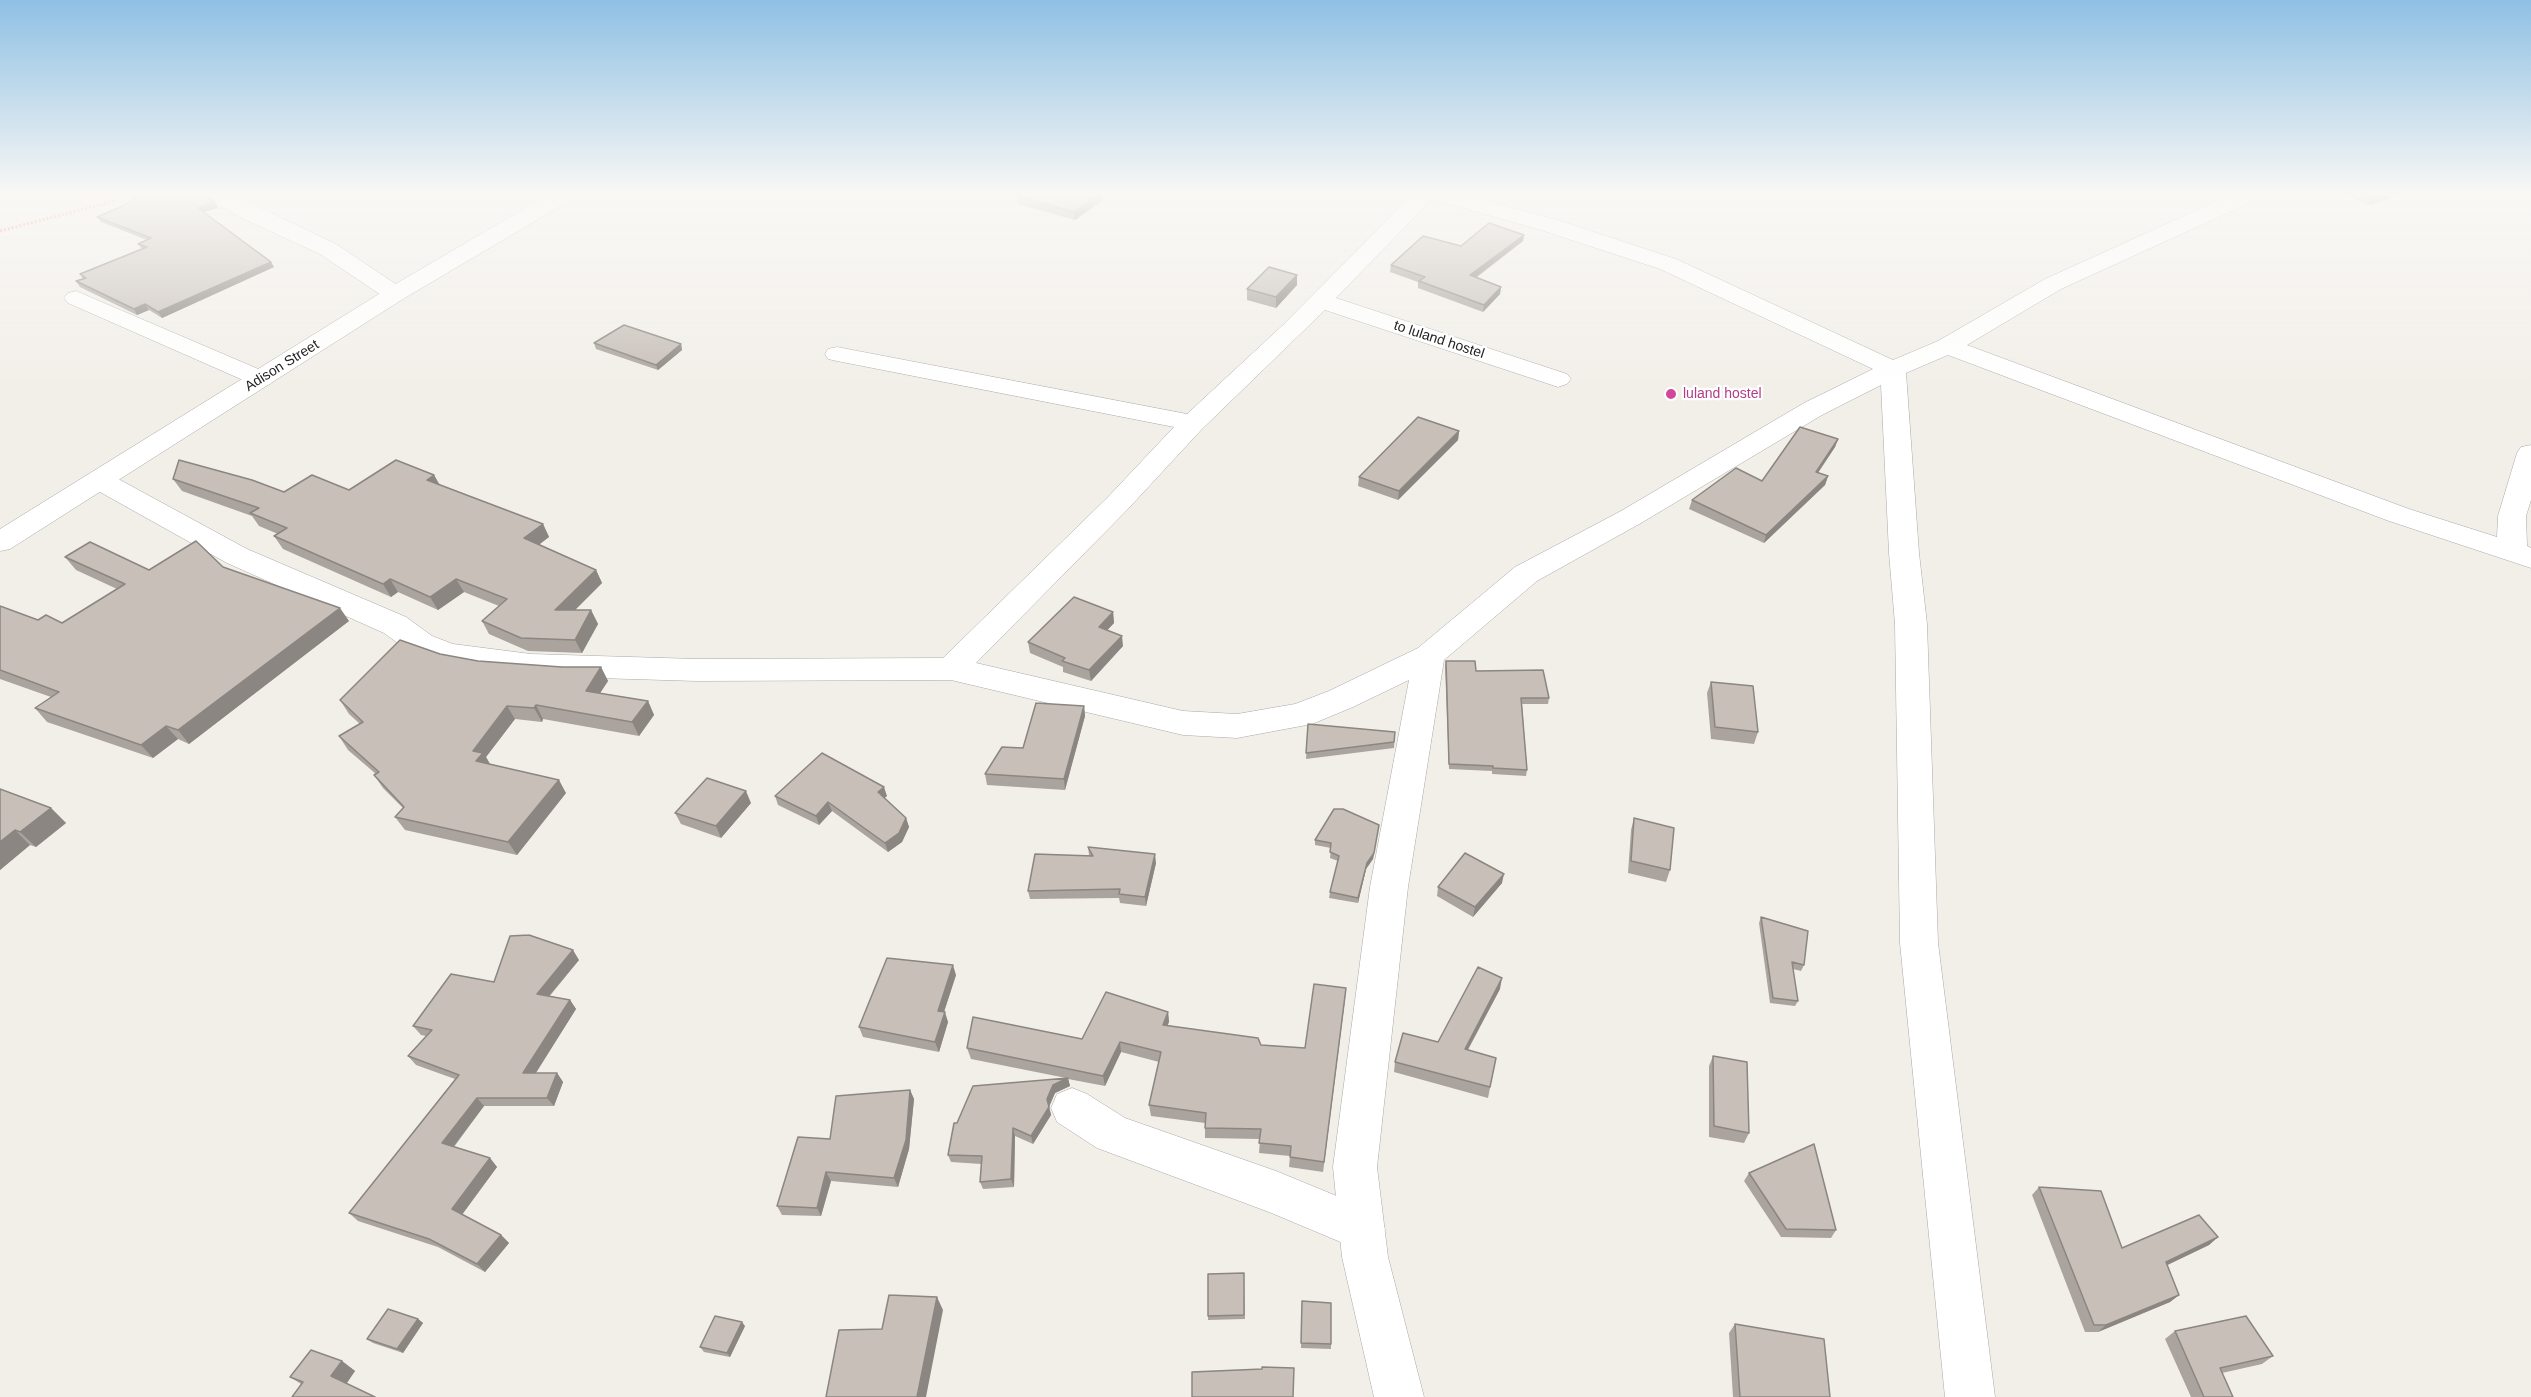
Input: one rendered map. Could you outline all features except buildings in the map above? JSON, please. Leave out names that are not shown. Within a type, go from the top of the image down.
[{"type":"street","points":[[342,258],[395,294]]},
{"type":"street","name":"Adison Street","points":[[0,542],[456,258]]},
{"type":"street","points":[[951,669],[1118,504],[1193,423],[1362,258]]},
{"type":"street","points":[[1650,258],[1668,264],[1893,369]]},
{"type":"street","points":[[101,481],[237,556],[395,625],[421,644],[448,654],[486,662],[531,665],[697,670],[951,669],[1183,723],[1237,726],[1300,715],[1341,699],[1429,656],[1526,574],[1630,517],[1813,409],[1893,369],[1947,346],[2054,284],[2110,258]]},
{"type":"street","points":[[76,298],[261,380]]},
{"type":"street","name":"to luland hostel","points":[[1320,301],[1558,379]]},
{"type":"street","points":[[1947,346],[2388,511],[2521,555]]},
{"type":"street","points":[[837,354],[1193,423]]},
{"type":"street","points":[[1893,369],[1911,624],[1919,943],[1970,1397]]},
{"type":"street","points":[[2521,555],[2512,516],[2531,453]]},
{"type":"street","points":[[1398,1397],[1367,1268],[1355,1167],[1389,887],[1429,656]]},
{"type":"street","points":[[1072,1108],[1112,1134],[1276,1193],[1362,1229]]},
{"type":"place","name":"luland hostel","points":[[1671,394]]}]
